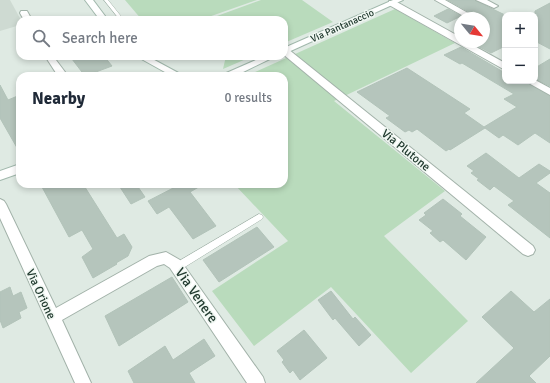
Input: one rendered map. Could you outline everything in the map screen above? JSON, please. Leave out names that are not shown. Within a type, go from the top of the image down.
[{"type":"street","points":[[89,0],[101,16]]},
{"type":"street","points":[[439,0],[462,12]]},
{"type":"street","points":[[480,0],[494,6]]},
{"type":"street","points":[[396,2],[454,38]]},
{"type":"street","name":"Via Pantanaccio","points":[[288,49],[396,2]]},
{"type":"street","points":[[472,48],[502,65]]},
{"type":"street","name":"Via Plutone","points":[[288,54],[528,250]]},
{"type":"street","points":[[51,60],[60,72]]},
{"type":"street","points":[[150,60],[160,72]]},
{"type":"street","points":[[151,60],[172,72]]},
{"type":"street","points":[[236,72],[263,60]]},
{"type":"street","points":[[535,84],[550,92]]},
{"type":"street","points":[[0,176],[16,170]]},
{"type":"street","name":"Via Orione","points":[[0,204],[83,383]]},
{"type":"street","name":"Via Venere","points":[[52,318],[158,258],[169,260],[177,267],[257,383]]},
{"type":"lane","points":[[106,0],[119,16]]},
{"type":"lane","points":[[177,267],[259,217]]},
{"type":"shaded area","points":[[0,0],[10,0],[19,16],[16,16],[16,26],[0,31]]},
{"type":"green space","points":[[125,0],[257,0],[211,16],[139,16]]},
{"type":"green space","points":[[261,0],[302,0],[333,22],[288,41],[288,16],[217,16]]},
{"type":"green space","points":[[395,9],[454,42],[334,101],[445,191],[384,236],[468,321],[411,373],[331,287],[254,346],[212,291],[288,241],[238,188],[288,188],[288,72],[255,72],[282,60],[288,60],[288,57]]},
{"type":"green space","points":[[225,60],[244,60],[223,69]]},
{"type":"building","points":[[448,0],[474,0],[502,14],[502,48],[491,53],[481,48],[490,48],[490,12],[469,12]]},
{"type":"building","points":[[550,3],[550,49],[538,43],[538,12],[535,11]]},
{"type":"building","points":[[448,9],[454,12],[454,20],[447,23],[434,16]]},
{"type":"building","points":[[459,48],[463,48],[502,71],[502,84],[529,84],[550,96],[550,143],[535,133],[518,145],[503,135],[499,138],[485,128],[446,151],[417,129],[412,132],[409,130],[405,132],[386,118],[390,116],[357,92],[407,68],[470,109],[464,113],[484,127],[517,107],[504,99],[514,94],[462,63],[460,64],[444,55]]},
{"type":"building","points":[[550,59],[550,86],[538,80],[538,66]]},
{"type":"building","points":[[73,60],[107,60],[112,66],[96,72],[82,72]]},
{"type":"building","points":[[0,85],[8,100],[16,97],[16,146],[0,118]]},
{"type":"building","points":[[486,153],[519,178],[539,164],[550,171],[550,173],[536,183],[550,193],[550,238],[508,205],[514,201],[494,186],[490,190],[477,180],[479,179],[471,173],[474,171],[467,166]]},
{"type":"building","points":[[43,188],[86,188],[117,238],[124,234],[132,247],[128,256],[93,278],[82,257],[93,249],[82,230],[69,237]]},
{"type":"building","points":[[121,188],[139,188],[145,197],[131,204]]},
{"type":"building","points":[[173,188],[197,188],[190,192],[216,226],[193,239],[169,207],[157,214],[148,201]]},
{"type":"building","points":[[443,199],[462,214],[460,216],[486,237],[466,260],[443,240],[440,242],[430,233],[433,231],[419,220],[426,215],[424,213]]},
{"type":"building","points":[[257,227],[274,247],[219,282],[203,260]]},
{"type":"building","points":[[172,277],[188,302],[119,346],[105,316]]},
{"type":"building","points":[[10,287],[13,296],[21,292],[27,308],[19,312],[21,318],[3,328],[0,320],[0,292]]},
{"type":"building","points":[[331,291],[353,319],[355,317],[371,335],[359,346],[335,318],[333,320],[318,300]]},
{"type":"building","points":[[511,291],[534,312],[550,299],[550,356],[529,376],[536,383],[476,383],[514,348],[482,317]]},
{"type":"building","points":[[304,330],[327,358],[300,380],[293,370],[290,373],[282,362],[284,360],[277,351]]},
{"type":"building","points":[[204,339],[215,356],[189,373],[195,383],[134,383],[128,371],[165,346],[173,360]]}]
